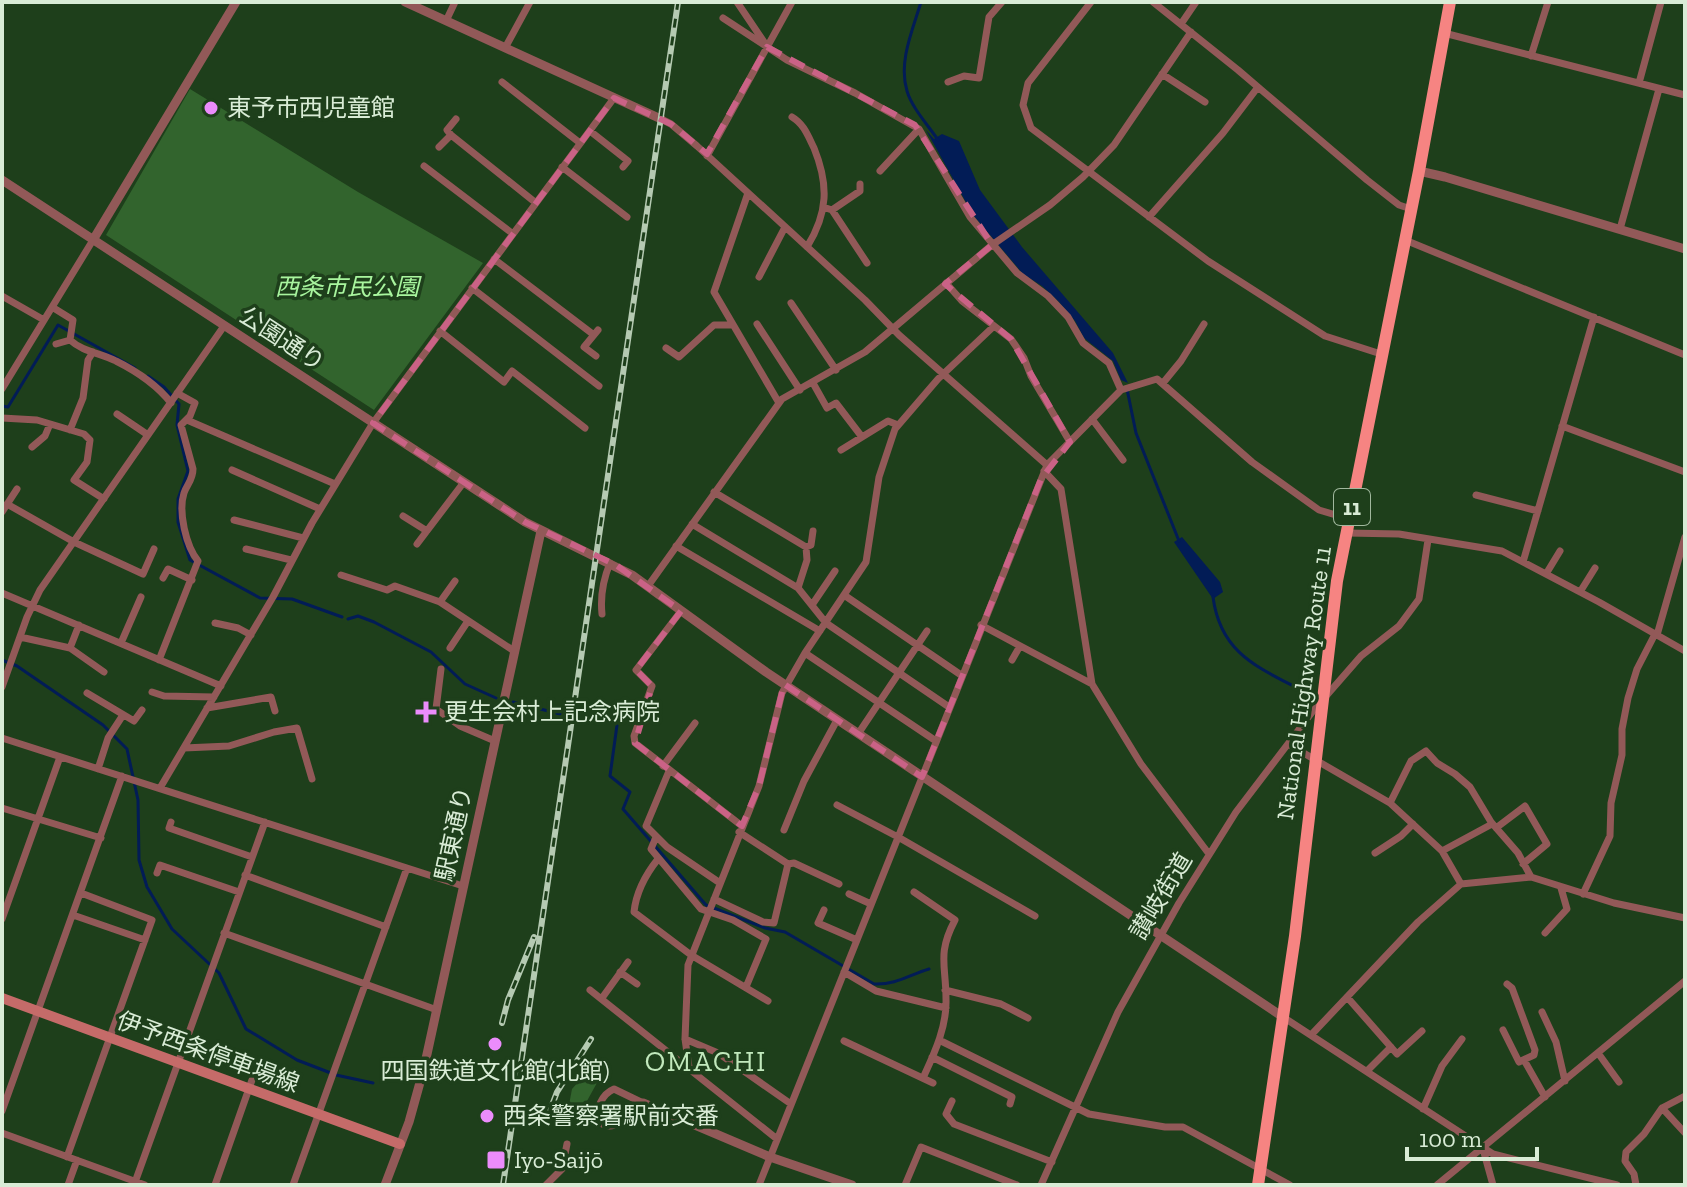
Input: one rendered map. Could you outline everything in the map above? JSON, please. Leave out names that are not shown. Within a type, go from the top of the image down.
[{"type":"highway","name":"National Highway Route 11","points":[[1258,1185],[1283,1017],[1335,593],[1450,2]]},
{"type":"main road","name":"伊予西条停車場線","points":[[2,998],[177,1063],[251,1084],[318,1114],[400,1144]]},
{"type":"street","points":[[2,389],[236,2]]},
{"type":"street","points":[[405,2],[661,119],[685,135],[1046,468],[1061,489],[1092,684],[1141,764],[1209,854]]},
{"type":"street","points":[[446,21],[455,2]]},
{"type":"street","points":[[505,48],[530,2]]},
{"type":"street","points":[[737,2],[767,47]]},
{"type":"street","points":[[707,156],[792,2]]},
{"type":"street","points":[[948,82],[964,76],[979,78],[989,17],[1002,2]]},
{"type":"street","points":[[1091,2],[1033,76],[1023,97],[1024,112],[1031,128],[1208,261],[1325,336],[1381,354]]},
{"type":"street","points":[[1153,2],[1367,180],[1399,205],[1411,209]]},
{"type":"street","points":[[1181,24],[1196,2]]},
{"type":"street","points":[[1531,56],[1548,2]]},
{"type":"street","points":[[1639,83],[1661,2]]},
{"type":"street","points":[[723,18],[787,60],[919,129],[962,205],[1024,281],[1048,296],[1083,343],[1109,363],[1125,389]]},
{"type":"street","points":[[648,586],[779,403],[865,352],[994,244],[1050,205],[1088,172],[1114,145],[1191,32]]},
{"type":"street","points":[[1444,33],[1685,95]]},
{"type":"street","points":[[1162,74],[1205,102]]},
{"type":"street","points":[[502,82],[580,143]]},
{"type":"street","points":[[1149,217],[1223,133],[1258,87]]},
{"type":"street","points":[[1620,229],[1659,89]]},
{"type":"street","points":[[160,788],[251,635],[303,538],[373,423],[614,98]]},
{"type":"street","points":[[792,117],[799,121],[808,136],[822,169],[823,207],[820,222],[807,247]]},
{"type":"street","points":[[456,119],[447,130],[451,135],[536,203]]},
{"type":"street","points":[[880,171],[919,129]]},
{"type":"street","points":[[590,131],[628,161],[623,167]]},
{"type":"street","points":[[439,147],[451,135]]},
{"type":"street","points":[[424,166],[513,234]]},
{"type":"street","points":[[562,167],[627,217]]},
{"type":"street","points":[[1419,171],[1685,249]]},
{"type":"street","name":"公園通り","points":[[2,180],[541,531],[610,563],[648,586],[837,720],[1283,1017]]},
{"type":"street","points":[[832,210],[860,191],[860,184]]},
{"type":"street","points":[[748,193],[714,292],[779,403]]},
{"type":"street","points":[[823,207],[832,210],[867,263]]},
{"type":"street","points":[[759,277],[785,227]]},
{"type":"street","points":[[1405,240],[1685,355]]},
{"type":"street","points":[[494,259],[596,332],[584,347],[596,356]]},
{"type":"street","points":[[946,283],[962,301],[1011,339],[1070,442]]},
{"type":"street","points":[[472,288],[599,386]]},
{"type":"street","points":[[2,296],[44,320]]},
{"type":"street","points":[[791,303],[836,370]]},
{"type":"street","points":[[52,307],[73,320],[70,340]]},
{"type":"street","points":[[1523,562],[1594,317]]},
{"type":"street","points":[[757,324],[800,390]]},
{"type":"street","points":[[1163,383],[1204,324]]},
{"type":"street","points":[[666,348],[679,357],[714,325],[732,325]]},
{"type":"street","points":[[2,687],[32,606],[224,326]]},
{"type":"street","points":[[689,1067],[685,1039],[688,965],[759,786],[782,693],[866,562],[879,477],[898,425],[944,374],[993,327]]},
{"type":"street","points":[[440,331],[504,382],[512,371],[585,428]]},
{"type":"street","points":[[56,344],[70,340]]},
{"type":"street","points":[[70,340],[76,346],[116,360],[160,389],[171,403]]},
{"type":"street","points":[[70,430],[83,398],[88,360],[93,352]]},
{"type":"street","points":[[759,1185],[1046,468],[1125,389],[1157,379],[1252,462],[1319,510],[1349,519]]},
{"type":"street","points":[[813,383],[827,408],[836,403],[862,437]]},
{"type":"street","points":[[159,660],[197,563],[182,515],[184,493],[193,476],[181,425],[195,403],[177,393]]},
{"type":"street","points":[[117,414],[148,435]]},
{"type":"street","points":[[2,418],[37,420],[84,434],[90,440],[87,462],[74,480],[104,499]]},
{"type":"street","points":[[1092,419],[1123,460]]},
{"type":"street","points":[[187,420],[335,484]]},
{"type":"street","points":[[841,450],[888,421],[898,425]]},
{"type":"street","points":[[32,447],[45,436],[50,424]]},
{"type":"street","points":[[1562,426],[1685,472]]},
{"type":"street","points":[[232,470],[320,509]]},
{"type":"street","points":[[417,544],[464,482]]},
{"type":"street","points":[[2,512],[17,489]]},
{"type":"street","points":[[714,492],[806,547]]},
{"type":"street","points":[[1476,495],[1538,511]]},
{"type":"street","points":[[7,504],[74,542],[143,574],[154,549]]},
{"type":"street","points":[[403,516],[427,531]]},
{"type":"street","points":[[234,520],[303,538]]},
{"type":"street","points":[[692,524],[798,588],[826,623],[949,707]]},
{"type":"street","name":"駅東通り","points":[[385,1185],[416,1099],[541,531]]},
{"type":"street","points":[[806,547],[811,545],[813,531]]},
{"type":"street","points":[[1347,533],[1399,534],[1502,551],[1685,651]]},
{"type":"street","points":[[1583,894],[1610,836],[1611,803],[1622,755],[1622,729],[1628,698],[1637,669],[1656,635],[1685,537]]},
{"type":"street","name":"讃岐街道","points":[[1041,1185],[1118,1012],[1209,854],[1236,812],[1321,702],[1361,656],[1399,626],[1419,599],[1428,540]]},
{"type":"street","points":[[676,546],[820,631]]},
{"type":"street","points":[[798,588],[807,560],[806,547]]},
{"type":"street","points":[[245,549],[291,560]]},
{"type":"street","points":[[1546,574],[1560,551]]},
{"type":"street","points":[[602,614],[600,599],[610,563]]},
{"type":"street","points":[[1580,592],[1595,568]]},
{"type":"street","points":[[163,578],[168,569],[192,580]]},
{"type":"street","points":[[812,605],[835,571]]},
{"type":"street","points":[[341,575],[387,590],[395,586],[440,602],[514,651]]},
{"type":"street","points":[[440,602],[455,581]]},
{"type":"street","points":[[2,593],[221,686]]},
{"type":"street","points":[[844,595],[961,675]]},
{"type":"street","points":[[121,643],[141,597]]},
{"type":"street","points":[[681,611],[636,670],[652,686],[634,736],[635,743],[788,864],[794,863],[839,884]]},
{"type":"street","points":[[450,648],[468,621]]},
{"type":"street","points":[[215,623],[238,628],[251,635]]},
{"type":"street","points":[[70,648],[79,625]]},
{"type":"street","points":[[981,625],[1092,684]]},
{"type":"street","points":[[858,734],[927,631]]},
{"type":"street","points":[[20,637],[70,648],[104,672]]},
{"type":"street","points":[[1012,660],[1020,646]]},
{"type":"street","points":[[805,653],[936,741]]},
{"type":"street","points":[[441,669],[436,709],[460,726],[495,741]]},
{"type":"street","points":[[152,692],[164,696],[214,697]]},
{"type":"street","points":[[87,694],[134,721],[142,710]]},
{"type":"street","points":[[207,708],[271,697],[275,711]]},
{"type":"street","points":[[98,769],[108,738],[123,715]]},
{"type":"street","points":[[784,830],[804,781],[837,720]]},
{"type":"street","points":[[695,723],[666,769],[646,826],[656,838],[720,883]]},
{"type":"street","points":[[184,748],[229,746],[297,728],[312,779]]},
{"type":"street","points":[[2,738],[463,886]]},
{"type":"street","points":[[1288,744],[1390,803],[1442,851],[1461,884]]},
{"type":"street","points":[[1390,803],[1411,761],[1426,751],[1470,787],[1494,826],[1518,853],[1531,877]]},
{"type":"street","points":[[2,919],[60,757]]},
{"type":"street","points":[[2,1111],[122,776]]},
{"type":"street","points":[[837,805],[1035,916]]},
{"type":"street","points":[[1442,851],[1494,826],[1525,806],[1546,837],[1547,844],[1523,864]]},
{"type":"street","points":[[2,808],[101,838]]},
{"type":"street","points":[[171,822],[169,828],[252,857]]},
{"type":"street","points":[[134,1183],[265,822]]},
{"type":"street","points":[[1375,853],[1413,824]]},
{"type":"street","points":[[656,838],[651,849],[701,909],[711,906],[763,922],[774,923],[788,864]]},
{"type":"street","points":[[658,859],[635,901],[634,912],[691,955],[768,1001]]},
{"type":"street","points":[[157,873],[160,865],[239,892]]},
{"type":"street","points":[[293,1185],[407,868]]},
{"type":"street","points":[[245,875],[386,927]]},
{"type":"street","points":[[1312,1034],[1418,922],[1461,884],[1531,877],[1583,894],[1685,918]]},
{"type":"street","points":[[1545,933],[1567,909],[1561,888]]},
{"type":"street","points":[[914,892],[955,920],[944,940],[946,1008],[939,1040],[923,1078]]},
{"type":"street","points":[[67,1157],[152,920],[81,893]]},
{"type":"street","points":[[849,894],[871,904]]},
{"type":"street","points":[[711,906],[766,939],[746,987]]},
{"type":"street","points":[[824,910],[818,923],[857,940]]},
{"type":"street","points":[[73,915],[145,940]]},
{"type":"street","points":[[224,933],[437,1010]]},
{"type":"street","points":[[602,998],[628,962]]},
{"type":"street","points":[[846,968],[876,991],[946,1008]]},
{"type":"street","points":[[620,972],[637,984]]},
{"type":"street","points":[[1437,1185],[1685,981]]},
{"type":"street","points":[[1503,1030],[1519,1062],[1534,1055],[1535,1050],[1512,988],[1507,984]]},
{"type":"street","points":[[590,990],[777,1139]]},
{"type":"street","points":[[945,990],[1001,1004],[1028,1018]]},
{"type":"street","points":[[1347,997],[1397,1054],[1422,1031]]},
{"type":"street","points":[[1542,1012],[1556,1042],[1565,1081]]},
{"type":"street","points":[[1283,1017],[1483,1149],[1582,1181],[1617,1185]]},
{"type":"street","points":[[685,1039],[718,1053],[791,1104]]},
{"type":"street","points":[[1423,1109],[1442,1066],[1462,1039]]},
{"type":"street","points":[[939,1040],[1089,1114],[1165,1127],[1183,1127],[1290,1185]]},
{"type":"street","points":[[844,1041],[933,1083]]},
{"type":"street","points":[[1367,1071],[1391,1047]]},
{"type":"street","points":[[1598,1053],[1619,1082]]},
{"type":"street","points":[[932,1057],[1012,1097],[1010,1104]]},
{"type":"street","points":[[1524,1060],[1545,1097]]},
{"type":"street","points":[[215,1185],[251,1084]]},
{"type":"street","points":[[643,1103],[629,1110],[619,1124],[612,1127],[599,1122],[597,1113],[605,1095],[614,1089],[770,1157],[852,1185]]},
{"type":"street","points":[[620,1091],[629,1100],[629,1110]]},
{"type":"street","points":[[1636,1185],[1624,1156],[1662,1108],[1685,1096]]},
{"type":"street","points":[[952,1101],[946,1114],[954,1124],[1052,1162]]},
{"type":"street","points":[[1662,1108],[1685,1133]]},
{"type":"street","points":[[2,1133],[145,1185]]},
{"type":"street","points":[[546,1185],[562,1169],[567,1144]]},
{"type":"street","points":[[905,1185],[921,1147],[1017,1185]]},
{"type":"street","points":[[1483,1149],[1493,1185]]},
{"type":"street","points":[[68,1185],[77,1160]]},
{"type":"highlighted area","points":[[767,47],[915,125],[992,245],[945,284],[1011,339],[1070,442],[1041,479],[922,777],[784,684],[759,786],[742,826],[635,743],[652,686],[636,670],[681,611],[616,565],[525,522],[373,423],[614,98],[671,124],[707,154]]},
{"type":"green space","name":"西条市民公園","points":[[190,89],[358,192],[483,263],[374,410],[106,235]]},
{"type":"green space","points":[[589,1070],[597,1073],[598,1081],[582,1110],[577,1111],[569,1105],[572,1089]]},
{"type":"water","points":[[926,130],[934,139],[942,134],[959,141],[980,190],[1022,247],[1113,353],[1128,383],[1121,380],[1113,361],[1084,338],[1059,302],[1023,274],[973,215]]},
{"type":"water","points":[[1182,537],[1220,582],[1223,592],[1213,599],[1174,542]]},
{"type":"waterway","points":[[921,2],[908,46],[905,80],[913,104],[938,140]]},
{"type":"waterway","points":[[2,406],[8,407],[58,325],[135,368]]},
{"type":"waterway","points":[[148,376],[164,387],[179,404],[177,425],[188,471],[178,499],[178,522],[190,560],[260,598],[292,599],[342,617]]},
{"type":"waterway","points":[[1127,389],[1136,433],[1179,541]]},
{"type":"waterway","points":[[1213,597],[1218,618],[1235,648],[1262,669],[1312,696]]},
{"type":"waterway","points":[[348,619],[358,616],[374,622],[431,652],[465,684],[496,698]]},
{"type":"waterway","points":[[2,660],[17,666],[103,725],[127,749],[138,800],[139,860],[147,887],[172,929],[219,973],[246,1029],[297,1060],[336,1075],[373,1083]]},
{"type":"waterway","points":[[513,702],[560,714]]},
{"type":"waterway","points":[[615,720],[617,725],[610,776],[630,792],[623,809],[706,905],[765,928],[785,932],[874,984],[896,981],[929,969]]},
{"type":"railway","points":[[503,1185],[678,2]]},
{"type":"railway","points":[[502,1023],[534,937]]},
{"type":"railway","points":[[546,1121],[557,1092],[591,1039]]},
{"type":"place","name":"東予市西児童館","points":[[211,108]]},
{"type":"place","name":"更生会村上記念病院","points":[[426,712]]},
{"type":"place","name":"四国鉄道文化館(北館)","points":[[495,1044]]},
{"type":"place","name":"西条警察署駅前交番","points":[[487,1116]]},
{"type":"place","name":"Iyo-Saijō","points":[[496,1160]]},
{"type":"district","name":"OMACHI","points":[[706,1061]]}]
